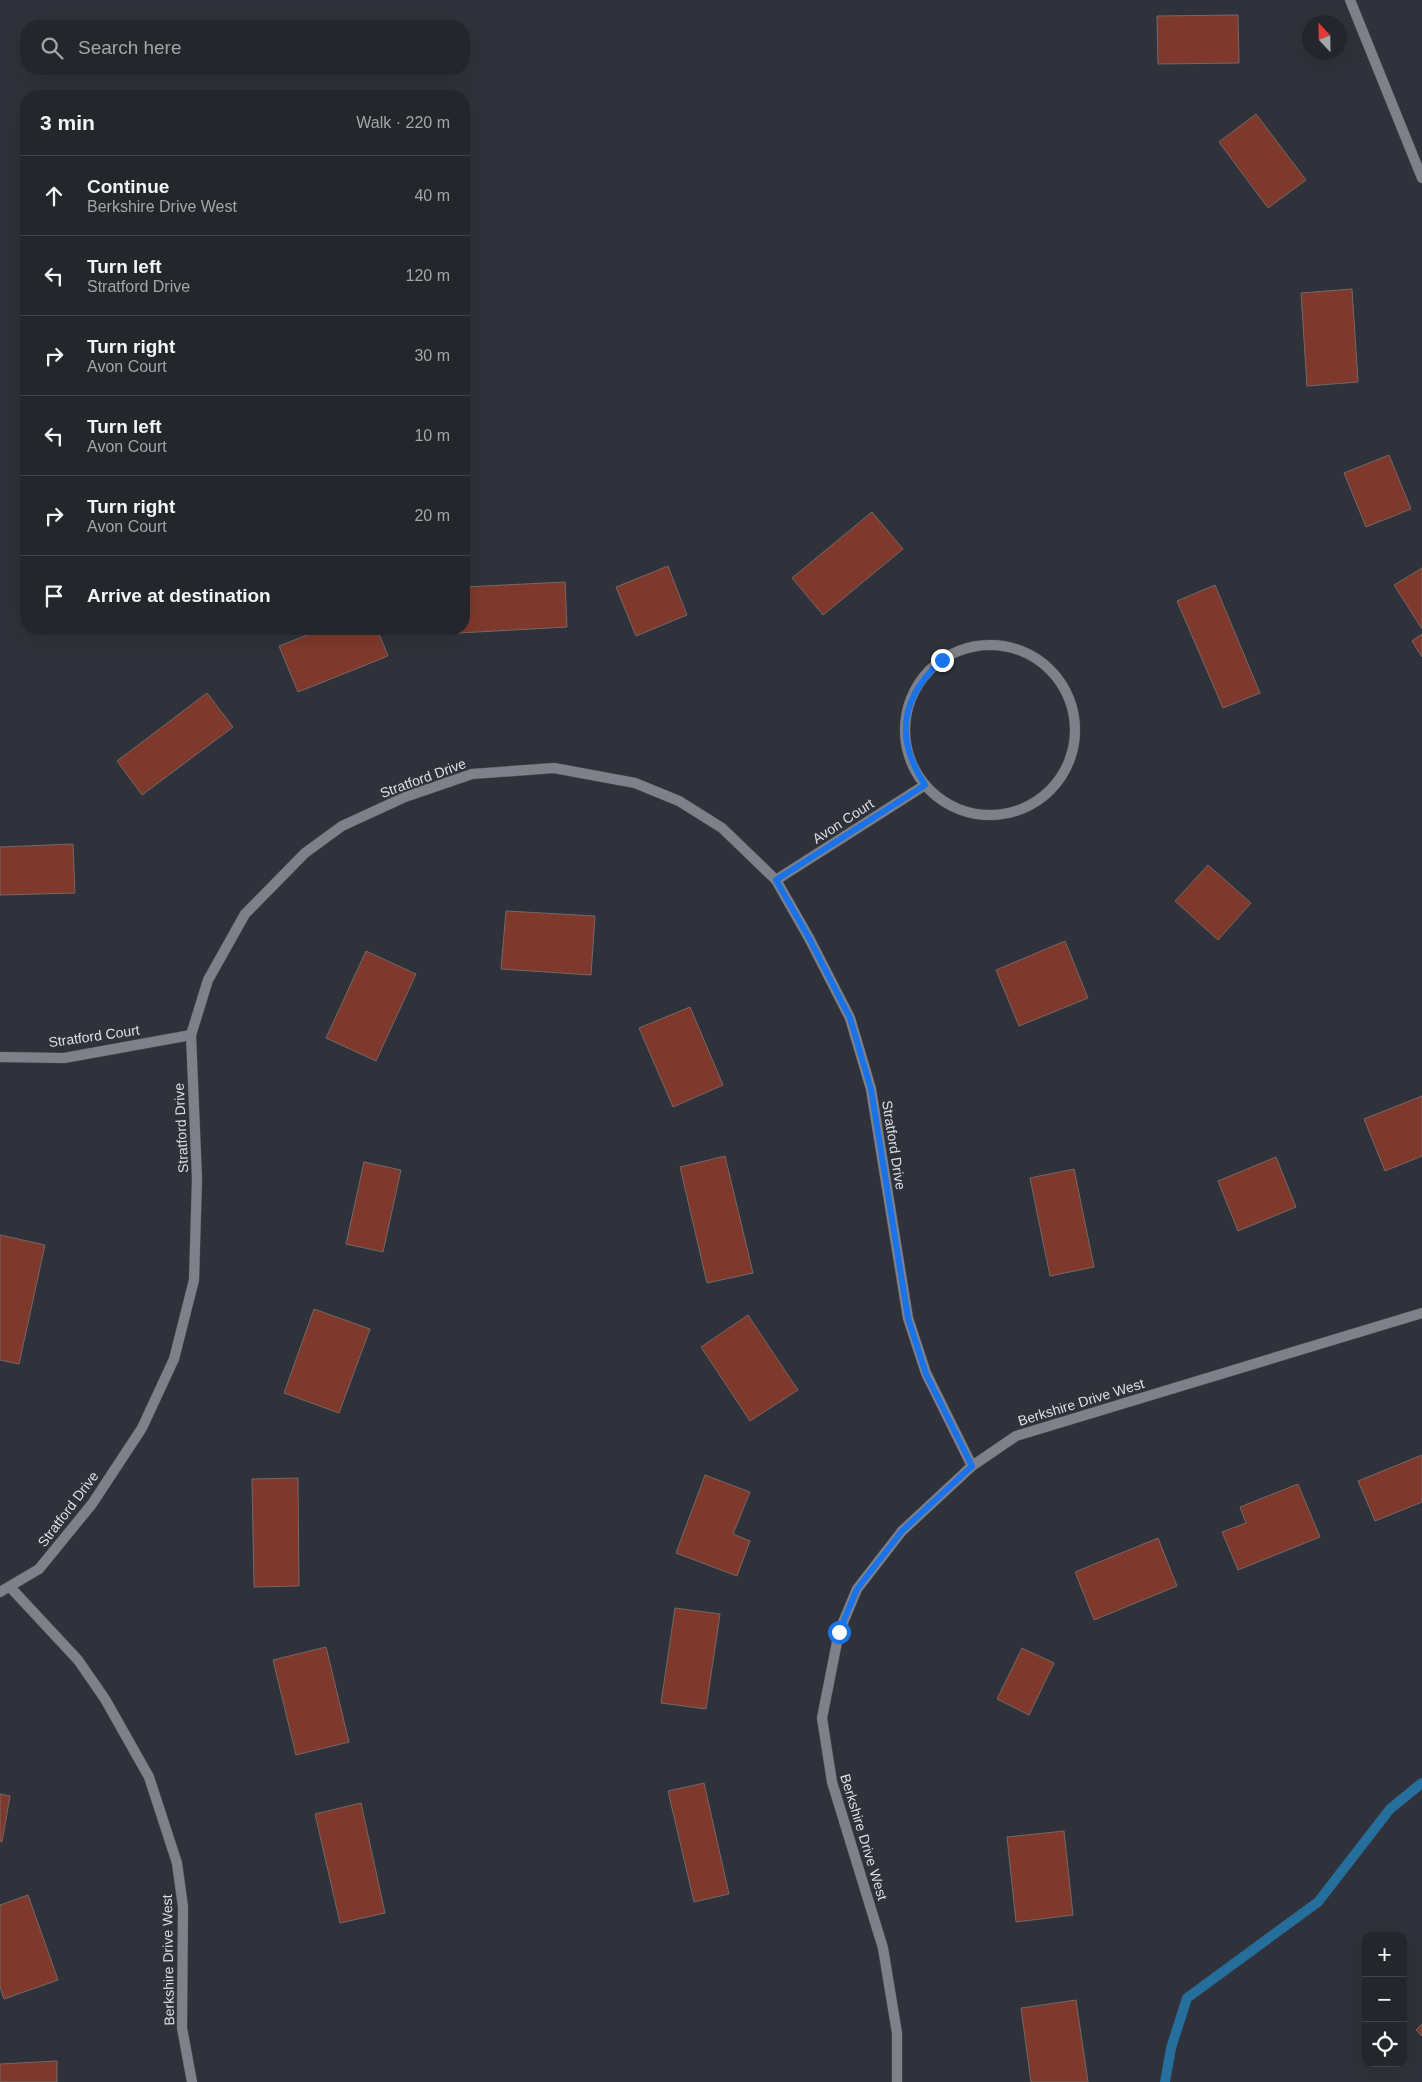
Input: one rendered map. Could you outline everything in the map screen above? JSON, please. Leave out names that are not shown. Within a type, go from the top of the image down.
[{"type":"street","points":[[1350,0],[1422,178]]},
{"type":"street","points":[[980,646],[1000,646],[1020,650],[1038,659],[1053,673],[1065,689],[1073,709],[1075,736],[1073,750],[1066,770],[1054,787],[1038,800],[1020,810],[1000,815],[978,815],[958,809],[940,799],[925,785],[914,768],[909,755],[905,728],[908,709],[915,690],[927,673],[942,660],[960,651],[980,646]]},
{"type":"street","name":"Stratford Drive","points":[[0,1592],[39,1569],[92,1504],[142,1428],[174,1359],[194,1280],[197,1179],[191,1035],[208,980],[246,914],[305,853],[342,826],[405,796],[472,774],[554,768],[635,783],[679,801],[722,828],[776,880],[809,938],[850,1018],[871,1089],[908,1318],[926,1374],[972,1466]]},
{"type":"street","name":"Avon Court","points":[[776,880],[925,785]]},
{"type":"street","name":"Stratford Court","points":[[0,1057],[64,1058],[191,1035]]},
{"type":"street","name":"Berkshire Drive West","points":[[897,2082],[897,2033],[883,1948],[832,1782],[822,1718],[839,1632],[857,1589],[902,1531],[972,1466],[1016,1436],[1422,1313]]},
{"type":"street","name":"Berkshire Drive West","points":[[10,1587],[78,1660],[106,1699],[149,1777],[177,1863],[183,1907],[182,2028],[192,2082]]},
{"type":"building","points":[[1238,15],[1239,63],[1158,64],[1157,16]]},
{"type":"building","points":[[1256,114],[1306,180],[1268,208],[1219,142]]},
{"type":"building","points":[[1352,289],[1358,382],[1307,386],[1301,293]]},
{"type":"building","points":[[1389,455],[1411,509],[1366,527],[1344,473]]},
{"type":"building","points":[[872,512],[903,549],[823,615],[792,578]]},
{"type":"building","points":[[668,566],[687,615],[636,636],[616,587]]},
{"type":"building","points":[[1422,568],[1422,629],[1394,585]]},
{"type":"building","points":[[565,582],[567,627],[470,632],[470,587]]},
{"type":"building","points":[[1215,585],[1260,693],[1223,708],[1177,601]]},
{"type":"building","points":[[1422,634],[1422,657],[1412,641]]},
{"type":"building","points":[[307,635],[379,635],[388,656],[298,692],[279,646]]},
{"type":"building","points":[[207,693],[233,727],[142,795],[117,761]]},
{"type":"building","points":[[73,844],[75,893],[0,895],[0,847]]},
{"type":"building","points":[[1208,865],[1251,903],[1218,940],[1175,901]]},
{"type":"building","points":[[506,911],[595,916],[591,975],[501,969]]},
{"type":"building","points":[[1065,941],[1088,998],[1019,1026],[996,970]]},
{"type":"building","points":[[366,951],[416,974],[376,1061],[326,1038]]},
{"type":"building","points":[[690,1007],[723,1085],[673,1107],[639,1028]]},
{"type":"building","points":[[1422,1096],[1422,1156],[1385,1171],[1364,1119]]},
{"type":"building","points":[[725,1156],[753,1273],[707,1283],[680,1167]]},
{"type":"building","points":[[1276,1157],[1296,1207],[1238,1231],[1218,1181]]},
{"type":"building","points":[[364,1162],[401,1170],[383,1252],[346,1244]]},
{"type":"building","points":[[1074,1169],[1094,1267],[1050,1276],[1030,1178]]},
{"type":"building","points":[[0,1235],[45,1245],[19,1364],[0,1360]]},
{"type":"building","points":[[314,1309],[370,1329],[339,1413],[284,1393]]},
{"type":"building","points":[[748,1315],[798,1390],[750,1421],[701,1347]]},
{"type":"building","points":[[1422,1455],[1422,1502],[1375,1521],[1358,1481]]},
{"type":"building","points":[[705,1475],[750,1492],[733,1534],[750,1541],[737,1576],[676,1553]]},
{"type":"building","points":[[298,1478],[299,1586],[254,1587],[252,1479]]},
{"type":"building","points":[[1298,1484],[1320,1537],[1238,1570],[1222,1532],[1246,1523],[1240,1507]]},
{"type":"building","points":[[1158,1538],[1177,1586],[1094,1620],[1075,1572]]},
{"type":"building","points":[[675,1608],[720,1614],[706,1709],[661,1703]]},
{"type":"building","points":[[326,1647],[349,1742],[296,1755],[273,1660]]},
{"type":"building","points":[[1022,1648],[1054,1663],[1029,1715],[997,1699]]},
{"type":"building","points":[[704,1783],[729,1894],[694,1902],[668,1791]]},
{"type":"building","points":[[0,1794],[10,1796],[2,1842],[0,1841]]},
{"type":"building","points":[[361,1803],[385,1913],[340,1923],[315,1814]]},
{"type":"building","points":[[1064,1831],[1073,1915],[1016,1922],[1007,1837]]},
{"type":"building","points":[[28,1895],[58,1980],[4,1999],[0,1987],[0,1905]]},
{"type":"building","points":[[1076,2000],[1088,2082],[1031,2082],[1021,2008]]},
{"type":"building","points":[[1422,2024],[1422,2036],[1416,2030]]},
{"type":"building","points":[[57,2061],[57,2082],[0,2082],[0,2064]]},
{"type":"waterway","points":[[1165,2082],[1171,2048],[1187,1998],[1318,1902],[1390,1809],[1422,1783]]},
{"type":"route","points":[[839,1632],[857,1589],[902,1531],[972,1466],[926,1374],[908,1318],[871,1089],[850,1018],[809,938],[776,880],[925,785],[914,768],[907,749],[905,728],[908,709],[915,690],[927,673],[942,660]]}]
